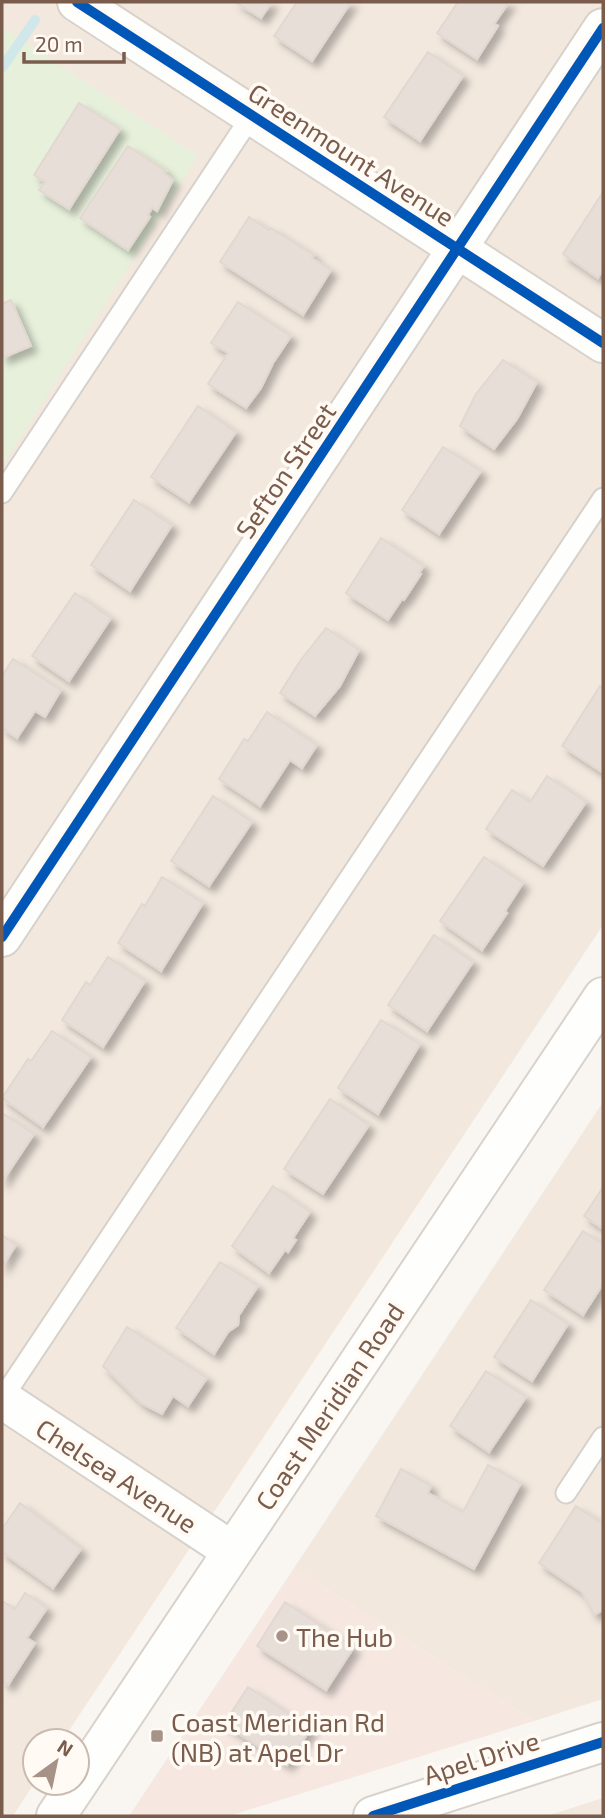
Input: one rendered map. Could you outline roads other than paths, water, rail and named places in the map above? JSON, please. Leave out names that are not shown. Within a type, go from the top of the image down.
[{"type":"street","name":"Greenmount Avenue","points":[[77,2],[603,343]]},
{"type":"street","name":"Sefton Street","points":[[2,937],[603,28]]},
{"type":"street","name":"Coast Meridian Road","points":[[56,1816],[603,997]]},
{"type":"street","name":"Chelsea Avenue","points":[[2,1399],[232,1551]]},
{"type":"street","name":"Apel Drive","points":[[373,1816],[603,1742]]},
{"type":"lane","points":[[2,493],[252,115]]},
{"type":"lane","points":[[2,1399],[603,498]]},
{"type":"lane","points":[[566,1493],[603,1437]]},
{"type":"waterway","points":[[2,68],[35,20]]},
{"type":"place","name":"The Hub","points":[[282,1636]]},
{"type":"place","name":"Coast Meridian Rd (NB) at Apel Dr","points":[[157,1736]]}]
